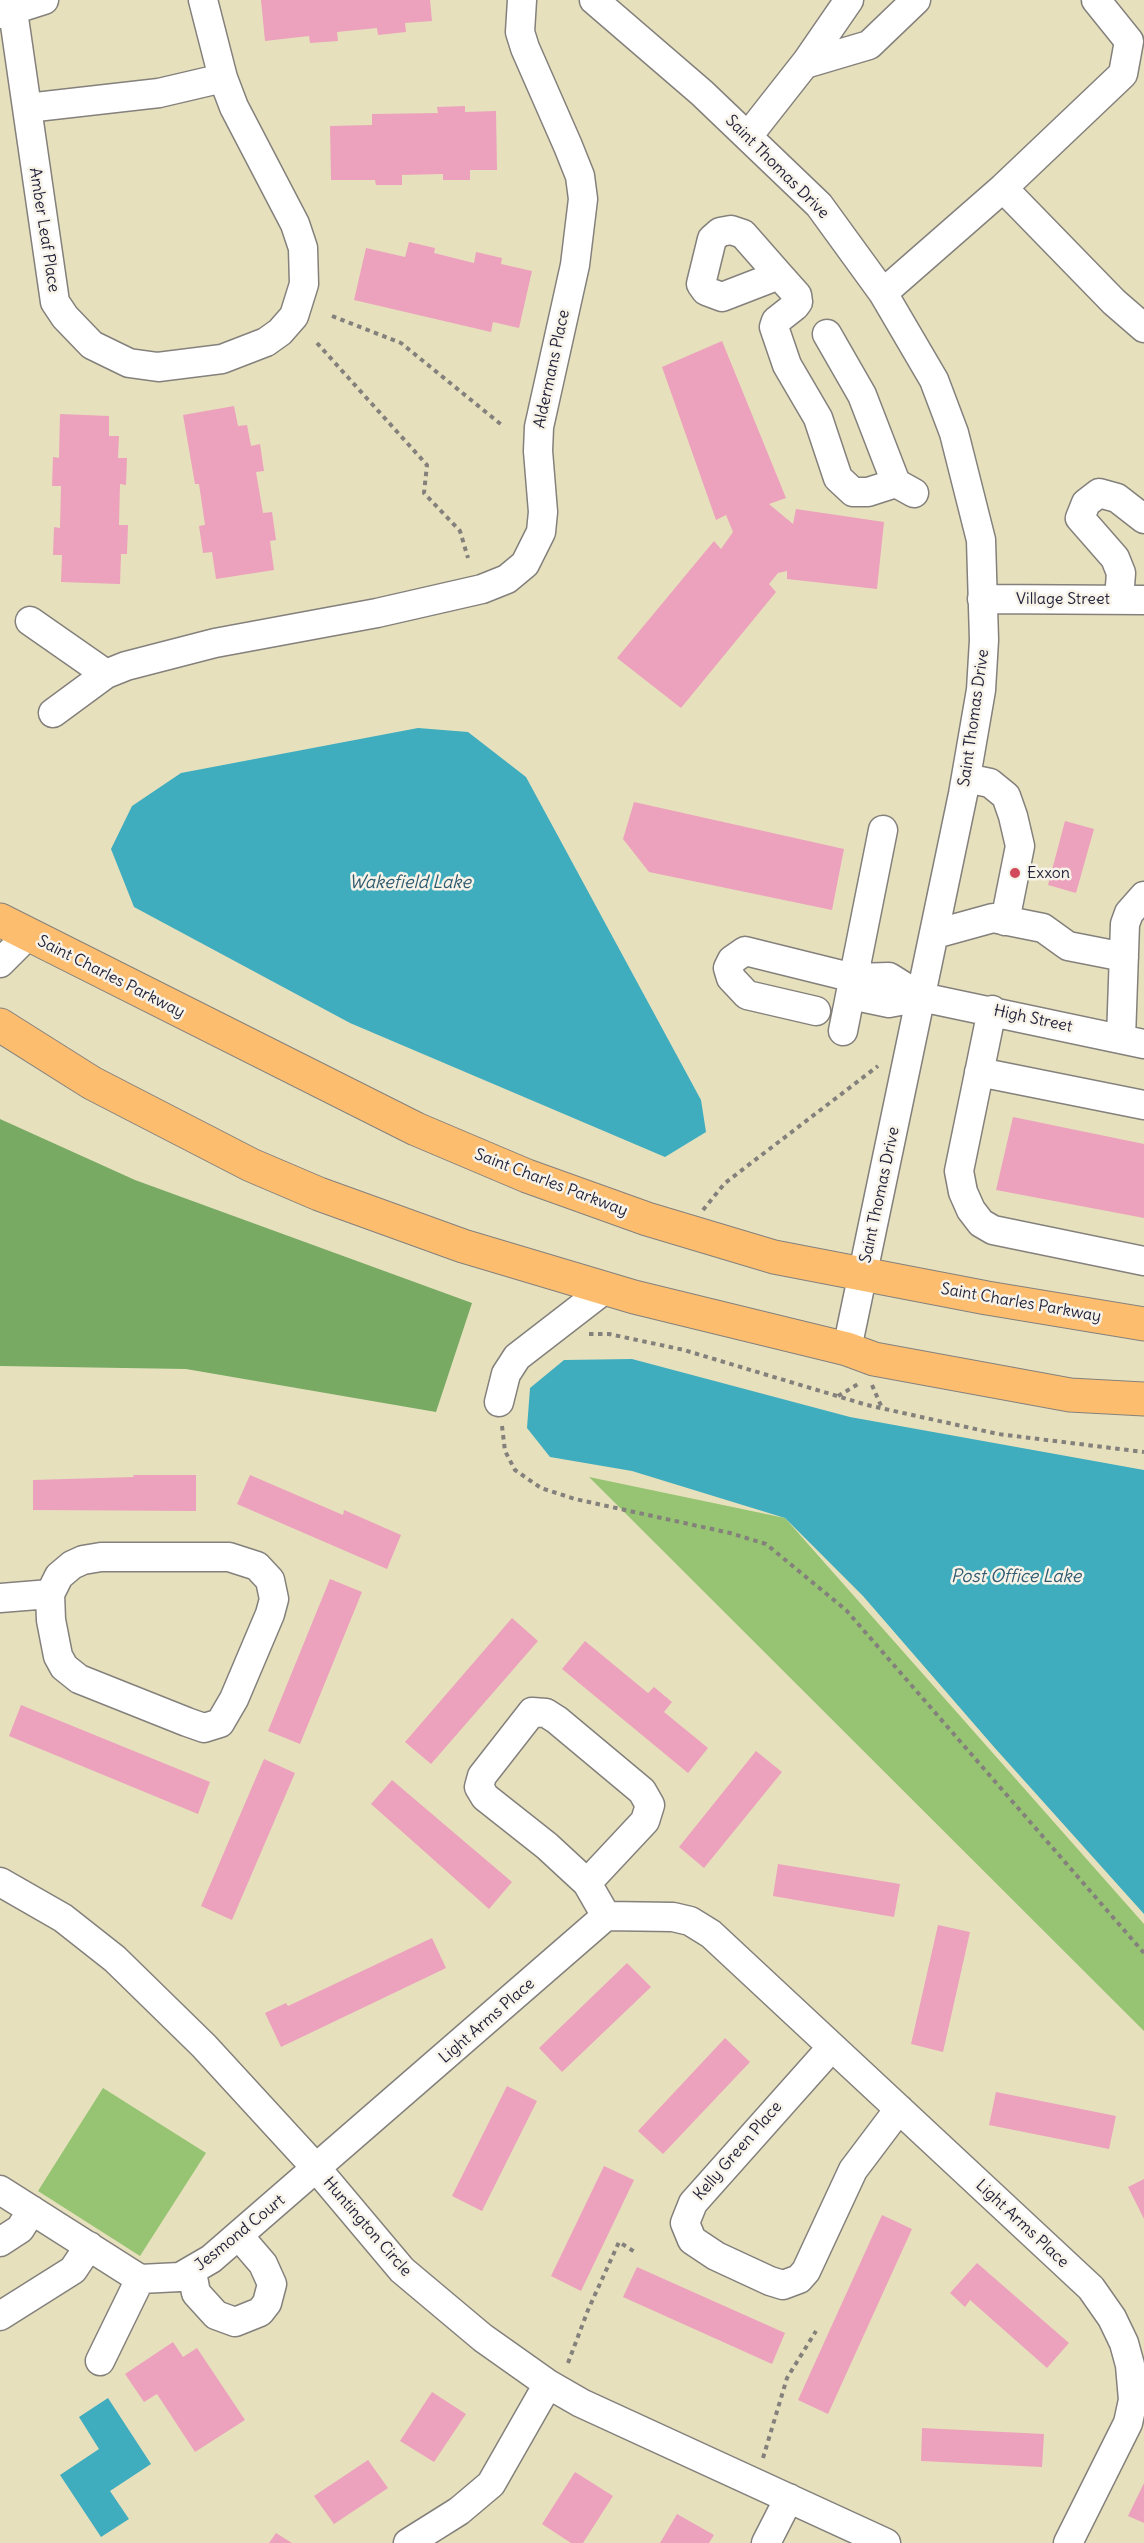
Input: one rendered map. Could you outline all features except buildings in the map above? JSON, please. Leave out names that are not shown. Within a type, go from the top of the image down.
[{"type":"main road","name":"Saint Charles Parkway","points":[[14,927],[416,1129],[527,1176],[680,1229],[774,1257],[863,1275],[1144,1324]]},
{"type":"main road","points":[[0,1025],[92,1083],[251,1165],[319,1194],[463,1246],[605,1288],[847,1349],[874,1359],[1070,1395],[1144,1399]]},
{"type":"street","points":[[7,13],[44,0]]},
{"type":"street","name":"Amber Leaf Place","points":[[7,13],[27,108],[51,289],[64,317],[92,345],[129,363],[158,367],[222,359],[266,342],[286,327],[301,300],[305,265],[303,248],[295,224],[241,123],[223,78],[203,0]]},
{"type":"street","name":"Aldermans Place","points":[[106,674],[215,643],[377,613],[482,589],[507,579],[525,564],[531,555],[541,532],[543,512],[538,451],[540,418],[575,265],[583,199],[579,177],[568,146],[520,32],[522,0]]},
{"type":"street","name":"Saint Thomas Drive","points":[[594,0],[748,136],[819,205],[884,293],[934,380],[954,433],[981,540],[984,640],[981,690],[935,934],[847,1349]]},
{"type":"street","points":[[748,136],[805,64],[849,0]]},
{"type":"street","points":[[805,64],[869,45],[916,0]]},
{"type":"street","points":[[884,293],[1004,188],[1123,74],[1129,41],[1096,0]]},
{"type":"street","points":[[27,108],[159,93],[223,78]]},
{"type":"street","points":[[1004,188],[1114,302],[1144,328]]},
{"type":"street","points":[[780,275],[796,295],[798,302],[776,321],[774,327],[787,365],[818,418],[838,478],[853,492],[905,488],[862,395],[827,334]]},
{"type":"street","points":[[1132,599],[1115,558],[1080,518],[1086,503],[1099,493],[1117,498],[1144,519]]},
{"type":"street","name":"Village Street","points":[[982,598],[1132,599]]},
{"type":"street","points":[[30,621],[106,674],[53,714]]},
{"type":"street","points":[[966,778],[990,783],[1006,796],[1013,816],[1020,846],[1005,921]]},
{"type":"street","points":[[843,1031],[883,830]]},
{"type":"street","points":[[1133,1041],[1124,957],[1125,924],[1129,913],[1144,896]]},
{"type":"street","points":[[935,934],[993,918],[1043,928],[1068,946],[1124,957]]},
{"type":"street","points":[[0,963],[14,927]]},
{"type":"street","points":[[816,1011],[747,995],[731,978],[728,968],[732,960],[737,954],[745,951],[854,978],[889,977],[921,997]]},
{"type":"street","name":"High Street","points":[[921,997],[1133,1041]]},
{"type":"street","points":[[992,1010],[959,1171],[963,1191],[981,1223],[993,1230],[1144,1261]]},
{"type":"street","points":[[979,1072],[1144,1105]]},
{"type":"street","points":[[499,1402],[506,1374],[517,1357],[605,1288]]},
{"type":"street","points":[[229,1557],[257,1566],[270,1580],[274,1599],[226,1716],[220,1724],[204,1728],[71,1674],[58,1656],[51,1620],[50,1594],[59,1576],[83,1560],[229,1557]]},
{"type":"street","points":[[0,1598],[50,1594]]},
{"type":"street","points":[[587,1883],[645,1821],[650,1805],[642,1791],[557,1720],[546,1713],[532,1712],[524,1719],[482,1776],[479,1786],[485,1797],[547,1846],[587,1883],[606,1916]]},
{"type":"street","name":"Huntington Circle","points":[[0,1882],[63,1918],[115,1959],[204,2046],[317,2169],[402,2270],[424,2291],[548,2384],[633,2427],[886,2543]]},
{"type":"street","name":"Light Arms Place","points":[[317,2169],[606,1916],[673,1917],[690,1921],[711,1934],[1091,2288],[1112,2318],[1124,2343],[1133,2383],[1133,2400],[1128,2423],[1068,2543]]},
{"type":"street","name":"Kelly Green Place","points":[[831,2048],[693,2202],[685,2223],[692,2240],[716,2256],[770,2281],[783,2285],[800,2279],[806,2271],[853,2170],[899,2109]]},
{"type":"street","name":"Jesmond Court","points":[[140,2278],[165,2280],[192,2272],[317,2169]]},
{"type":"street","points":[[0,2190],[140,2278],[100,2361]]},
{"type":"street","points":[[0,2242],[20,2229],[32,2210]]},
{"type":"street","points":[[192,2272],[196,2293],[216,2315],[235,2322],[260,2312],[267,2303],[272,2284],[263,2264],[238,2236]]},
{"type":"street","points":[[0,2316],[73,2270],[88,2246]]},
{"type":"street","points":[[408,2543],[459,2511],[491,2484],[548,2384]]},
{"type":"street","points":[[766,2543],[789,2498]]},
{"type":"path","points":[[332,316],[401,343],[503,426]]},
{"type":"path","points":[[317,343],[427,465],[424,493],[460,531],[468,558]]},
{"type":"path","points":[[680,1229],[702,1211],[725,1183],[878,1066]]},
{"type":"path","points":[[549,1334],[609,1334],[684,1350],[883,1408],[998,1434],[1144,1452]]},
{"type":"path","points":[[837,1396],[869,1378],[883,1408]]},
{"type":"path","points":[[499,1402],[505,1451],[515,1470],[541,1488],[575,1499],[730,1533],[766,1544],[846,1610],[1144,1953]]},
{"type":"path","points":[[568,2363],[588,2310],[619,2242],[635,2252]]},
{"type":"path","points":[[763,2458],[788,2378],[816,2331]]},
{"type":"green space","points":[[0,1119],[135,1180],[472,1303],[436,1412],[186,1369],[0,1366]]},
{"type":"green space","points":[[589,1477],[785,1518],[1144,1924],[1144,2031]]},
{"type":"green space","points":[[103,2088],[206,2153],[140,2256],[38,2191]]},
{"type":"water","name":"Wakefield Lake","points":[[418,728],[468,732],[526,777],[701,1100],[706,1132],[665,1157],[350,1023],[134,907],[111,849],[132,806],[181,773]]},
{"type":"water","name":"Post Office Lake","points":[[632,1359],[850,1417],[1144,1470],[1144,1914],[994,1747],[863,1596],[785,1518],[632,1471],[550,1457],[527,1428],[530,1388],[564,1360]]},
{"type":"water","points":[[108,2398],[151,2464],[110,2491],[129,2519],[101,2537],[60,2475],[99,2449],[79,2417]]},
{"type":"place","name":"Exxon","points":[[1015,873]]}]
